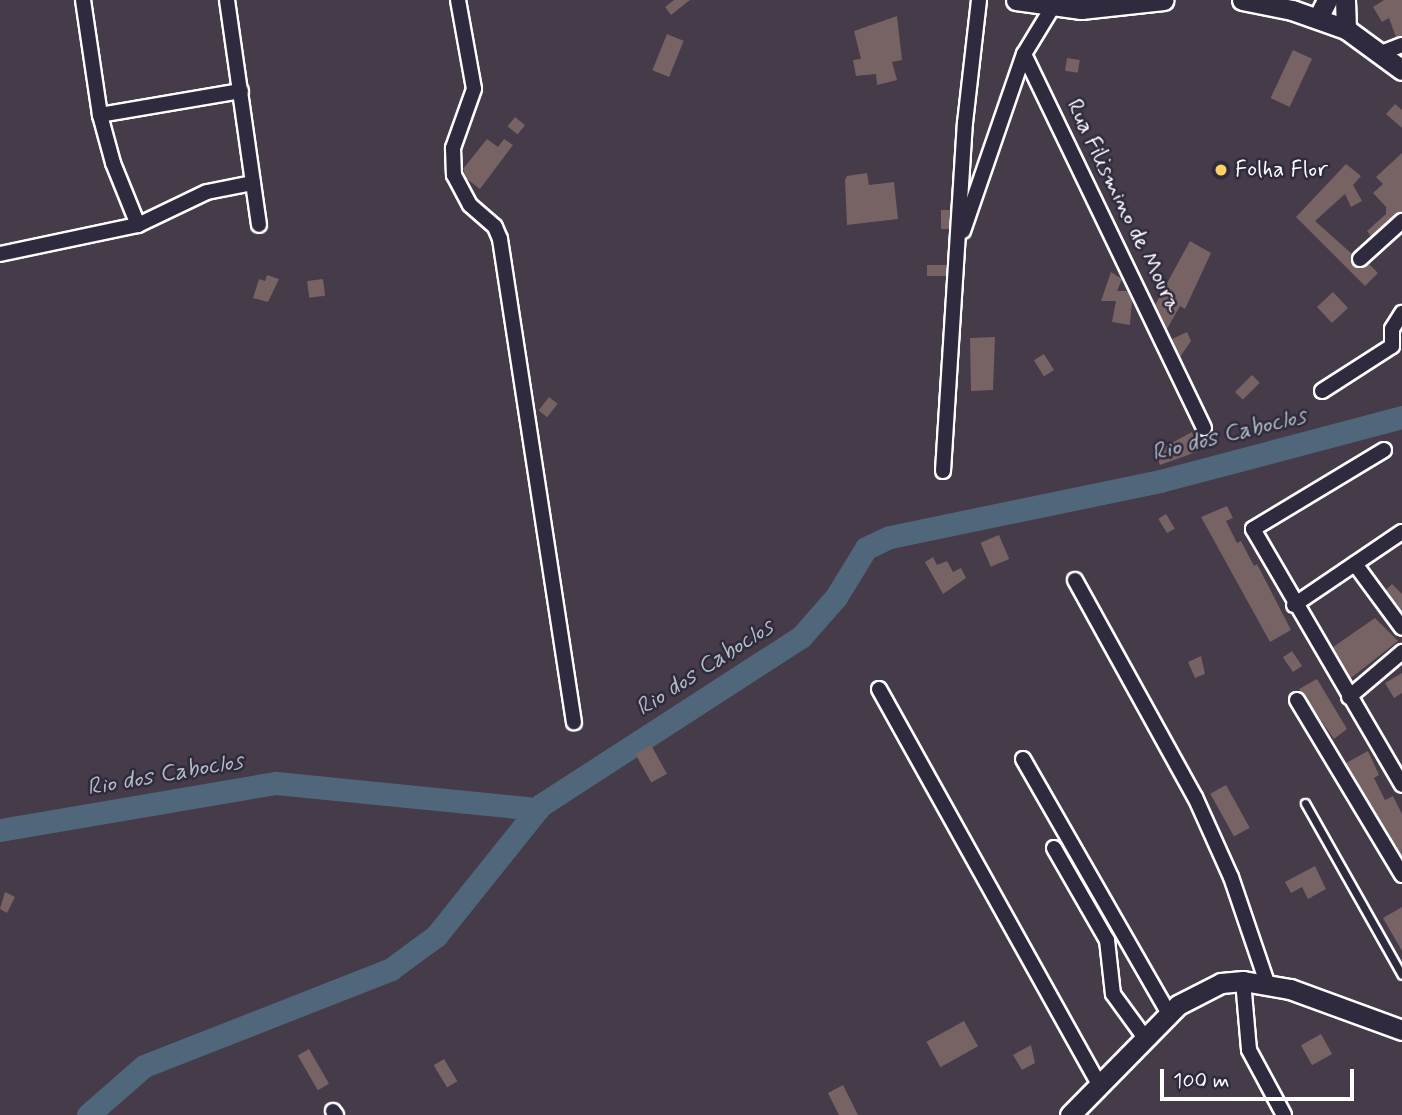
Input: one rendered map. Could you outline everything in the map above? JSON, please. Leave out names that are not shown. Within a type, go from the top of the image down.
[{"type":"street","points":[[83,0],[100,115],[113,163],[138,225]]},
{"type":"street","points":[[227,0],[260,225]]},
{"type":"street","points":[[458,0],[474,89],[453,148],[454,175],[470,205],[495,227],[500,239],[574,722]]},
{"type":"street","points":[[943,471],[956,251],[979,0]]},
{"type":"street","points":[[1016,0],[1052,8],[1081,9],[1164,0]]},
{"type":"street","points":[[1242,0],[1323,9],[1402,70]]},
{"type":"street","points":[[1345,0],[1346,29]]},
{"type":"street","points":[[956,251],[1024,54],[1052,8]]},
{"type":"street","points":[[1381,53],[1402,45]]},
{"type":"street","name":"Rua Filismino de Moura","points":[[1024,54],[1204,428]]},
{"type":"street","points":[[100,115],[241,91]]},
{"type":"street","points":[[0,254],[138,225],[206,192],[253,183]]},
{"type":"street","points":[[1360,259],[1402,221]]},
{"type":"street","points":[[1322,391],[1397,343],[1392,330],[1402,313]]},
{"type":"street","points":[[1384,450],[1253,529],[1294,605],[1402,785]]},
{"type":"street","points":[[1294,605],[1402,532]]},
{"type":"street","points":[[1355,564],[1401,627]]},
{"type":"street","points":[[1075,580],[1195,797],[1231,877],[1267,983]]},
{"type":"street","points":[[1349,697],[1402,652]]},
{"type":"street","points":[[879,690],[1099,1085]]},
{"type":"street","points":[[1297,700],[1402,875]]},
{"type":"street","points":[[1023,759],[1169,1014]]},
{"type":"street","points":[[1054,848],[1107,940],[1113,994],[1145,1038]]},
{"type":"street","points":[[1243,981],[1249,1050],[1279,1113]]},
{"type":"street","points":[[1070,1115],[1169,1014],[1203,988],[1243,981],[1267,983],[1402,1030]]},
{"type":"lane","points":[[1305,803],[1402,975]]},
{"type":"building","points":[[674,0],[690,0],[671,15],[665,7]]},
{"type":"building","points":[[1384,0],[1402,0],[1402,36],[1396,37],[1389,18],[1382,22],[1373,7]]},
{"type":"building","points":[[897,16],[902,60],[892,62],[897,80],[877,85],[876,74],[856,76],[853,60],[861,59],[854,31]]},
{"type":"building","points":[[667,34],[684,41],[669,77],[652,70]]},
{"type":"building","points":[[1293,50],[1312,59],[1290,107],[1271,98]]},
{"type":"building","points":[[1067,58],[1080,60],[1078,73],[1065,71]]},
{"type":"building","points":[[1395,104],[1402,110],[1402,128],[1386,114]]},
{"type":"building","points":[[515,117],[525,125],[518,135],[507,126]]},
{"type":"building","points":[[487,139],[498,147],[504,139],[513,145],[480,189],[467,179],[463,169]]},
{"type":"building","points":[[1402,153],[1402,212],[1371,236],[1367,231],[1386,214],[1386,207],[1373,193],[1383,184],[1376,177]]},
{"type":"building","points":[[1346,164],[1361,176],[1353,185],[1362,201],[1351,207],[1345,194],[1315,221],[1352,254],[1353,266],[1369,264],[1378,273],[1365,286],[1296,217]]},
{"type":"building","points":[[867,173],[869,185],[894,182],[898,219],[847,225],[845,180],[847,176]]},
{"type":"building","points":[[941,210],[950,210],[950,229],[941,229]]},
{"type":"building","points":[[1190,241],[1211,253],[1185,309],[1180,306],[1167,329],[1155,305]]},
{"type":"building","points":[[927,265],[946,265],[946,276],[927,276]]},
{"type":"building","points":[[1111,272],[1122,279],[1117,291],[1127,291],[1132,300],[1130,325],[1112,322],[1116,301],[1101,301]]},
{"type":"building","points":[[267,275],[279,279],[268,302],[253,298],[259,279],[265,281]]},
{"type":"building","points":[[323,279],[325,296],[309,298],[307,281]]},
{"type":"building","points":[[1333,292],[1348,308],[1332,323],[1317,307]]},
{"type":"building","points":[[1187,332],[1191,341],[1180,357],[1172,339]]},
{"type":"building","points":[[995,337],[993,390],[971,391],[970,338]]},
{"type":"building","points":[[1044,354],[1054,370],[1044,376],[1034,360]]},
{"type":"building","points":[[1252,375],[1260,383],[1243,400],[1235,392]]},
{"type":"building","points":[[549,397],[558,404],[547,417],[539,410]]},
{"type":"building","points":[[1192,432],[1199,451],[1160,465],[1155,452]]},
{"type":"building","points":[[1227,506],[1233,518],[1226,521],[1237,543],[1241,541],[1254,566],[1257,564],[1291,630],[1270,642],[1201,517]]},
{"type":"building","points":[[1166,514],[1175,529],[1167,533],[1158,519]]},
{"type":"building","points":[[999,535],[1009,559],[991,567],[981,543]]},
{"type":"building","points":[[933,557],[937,565],[947,561],[953,572],[961,568],[966,578],[943,594],[925,562]]},
{"type":"building","points":[[1392,584],[1402,594],[1402,612],[1386,590]]},
{"type":"building","points":[[1375,618],[1398,641],[1351,678],[1333,647]]},
{"type":"building","points":[[1292,651],[1302,666],[1293,672],[1283,657]]},
{"type":"building","points":[[1201,656],[1205,674],[1195,678],[1188,662]]},
{"type":"building","points":[[1402,673],[1402,693],[1394,698],[1385,683]]},
{"type":"building","points":[[1317,679],[1347,729],[1334,739],[1299,689]]},
{"type":"building","points":[[651,745],[667,774],[651,783],[635,754]]},
{"type":"building","points":[[1368,751],[1379,775],[1374,778],[1385,800],[1393,796],[1402,814],[1402,856],[1346,763]]},
{"type":"building","points":[[1226,785],[1250,828],[1234,837],[1210,794]]},
{"type":"building","points":[[1315,866],[1326,889],[1308,899],[1302,887],[1291,893],[1285,882]]},
{"type":"building","points":[[5,892],[15,897],[7,913],[0,909]]},
{"type":"building","points":[[1402,907],[1402,951],[1383,918]]},
{"type":"building","points":[[964,1021],[978,1046],[940,1067],[926,1042]]},
{"type":"building","points":[[1321,1034],[1332,1054],[1312,1065],[1301,1045]]},
{"type":"building","points":[[1031,1045],[1035,1063],[1022,1070],[1013,1055]]},
{"type":"building","points":[[309,1049],[329,1084],[318,1090],[298,1056]]},
{"type":"building","points":[[444,1059],[457,1081],[447,1087],[434,1065]]},
{"type":"building","points":[[843,1085],[858,1115],[839,1115],[828,1093]]},
{"type":"waterway","name":"Rio dos Caboclos","points":[[88,1115],[144,1066],[391,969],[436,936],[541,805],[801,637],[836,597],[866,548],[890,537],[1160,481],[1402,417]]},
{"type":"waterway","name":"Rio dos Caboclos","points":[[0,830],[276,783],[538,809]]},
{"type":"place","name":"Folha Flor","points":[[1221,170]]}]
